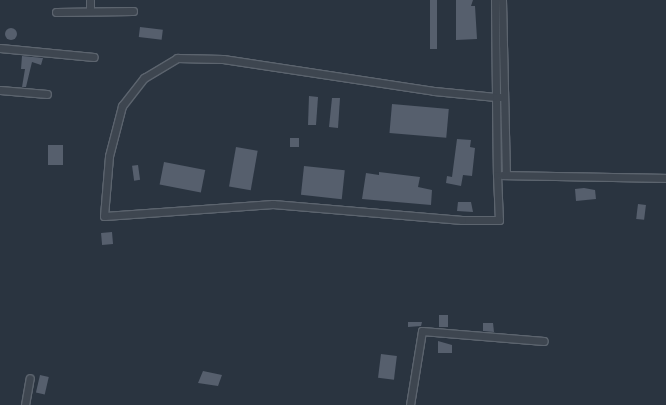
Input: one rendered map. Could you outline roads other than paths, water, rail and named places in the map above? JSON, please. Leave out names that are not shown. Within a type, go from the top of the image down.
[{"type":"street","points":[[90,0],[90,12]]},
{"type":"street","points":[[495,0],[499,97],[506,175]]},
{"type":"street","points":[[499,97],[434,91],[223,59],[177,58],[144,78],[122,106],[109,156],[104,216],[273,204],[462,220],[499,220],[497,174],[502,0]]},
{"type":"street","points":[[56,12],[133,11]]},
{"type":"street","points":[[0,48],[94,57]]},
{"type":"street","points":[[0,90],[47,94]]},
{"type":"street","points":[[497,174],[666,178]]},
{"type":"street","points":[[410,405],[422,331],[544,341]]},
{"type":"street","points":[[25,405],[30,378]]}]
